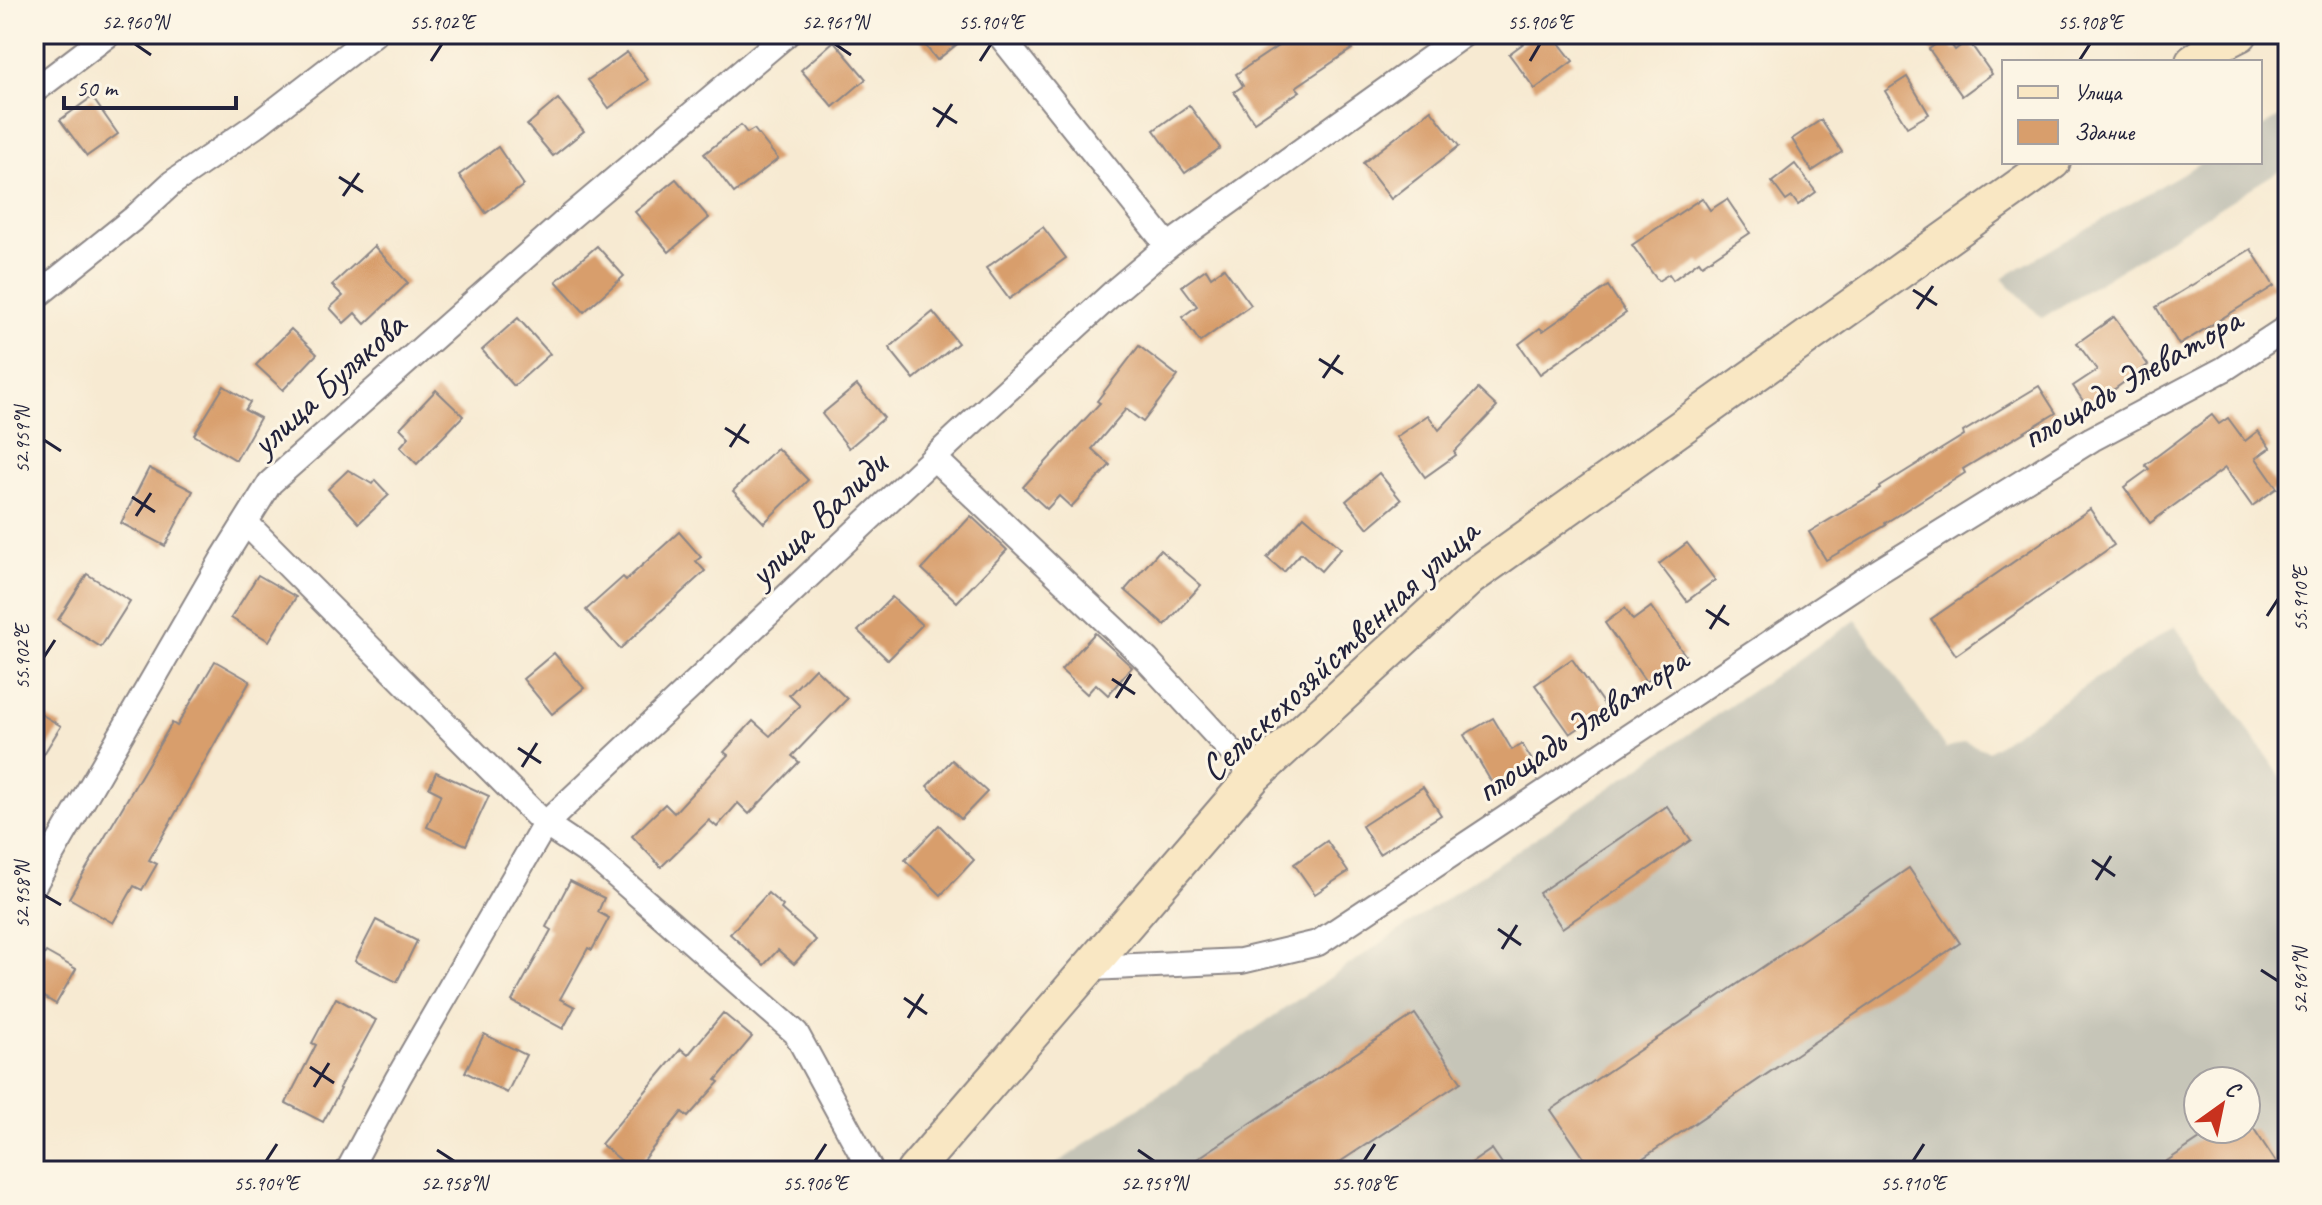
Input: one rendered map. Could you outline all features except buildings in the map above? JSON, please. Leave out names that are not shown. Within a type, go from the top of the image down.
[{"type":"main road","name":"Сельскохозяйственная улица","points":[[914,1171],[1254,776],[1470,578],[2050,164]]},
{"type":"street","points":[[34,91],[109,34]]},
{"type":"street","points":[[34,298],[134,218],[172,183],[255,126],[374,34]]},
{"type":"street","name":"улица Булякова","points":[[34,885],[270,483],[557,229],[787,34]]},
{"type":"street","points":[[999,34],[1168,246]]},
{"type":"street","name":"улица Валиди","points":[[348,1171],[398,1078],[545,824],[934,458],[1168,246],[1464,34]]},
{"type":"street","name":"площадь Элеватора","points":[[1091,968],[1241,961],[1318,943],[1863,581],[2092,439],[2224,369],[2288,327]]},
{"type":"street","points":[[934,458],[1147,660],[1254,776]]},
{"type":"street","points":[[246,523],[545,824],[596,858],[796,1033],[871,1171]]},
{"type":"shaded area","points":[[2288,112],[2288,165],[2042,318],[2002,278],[2199,164],[2262,164],[2262,127]]},
{"type":"shaded area","points":[[1856,620],[1946,749],[1965,742],[1988,751],[2175,626],[2288,787],[2288,1171],[1046,1171]]}]
